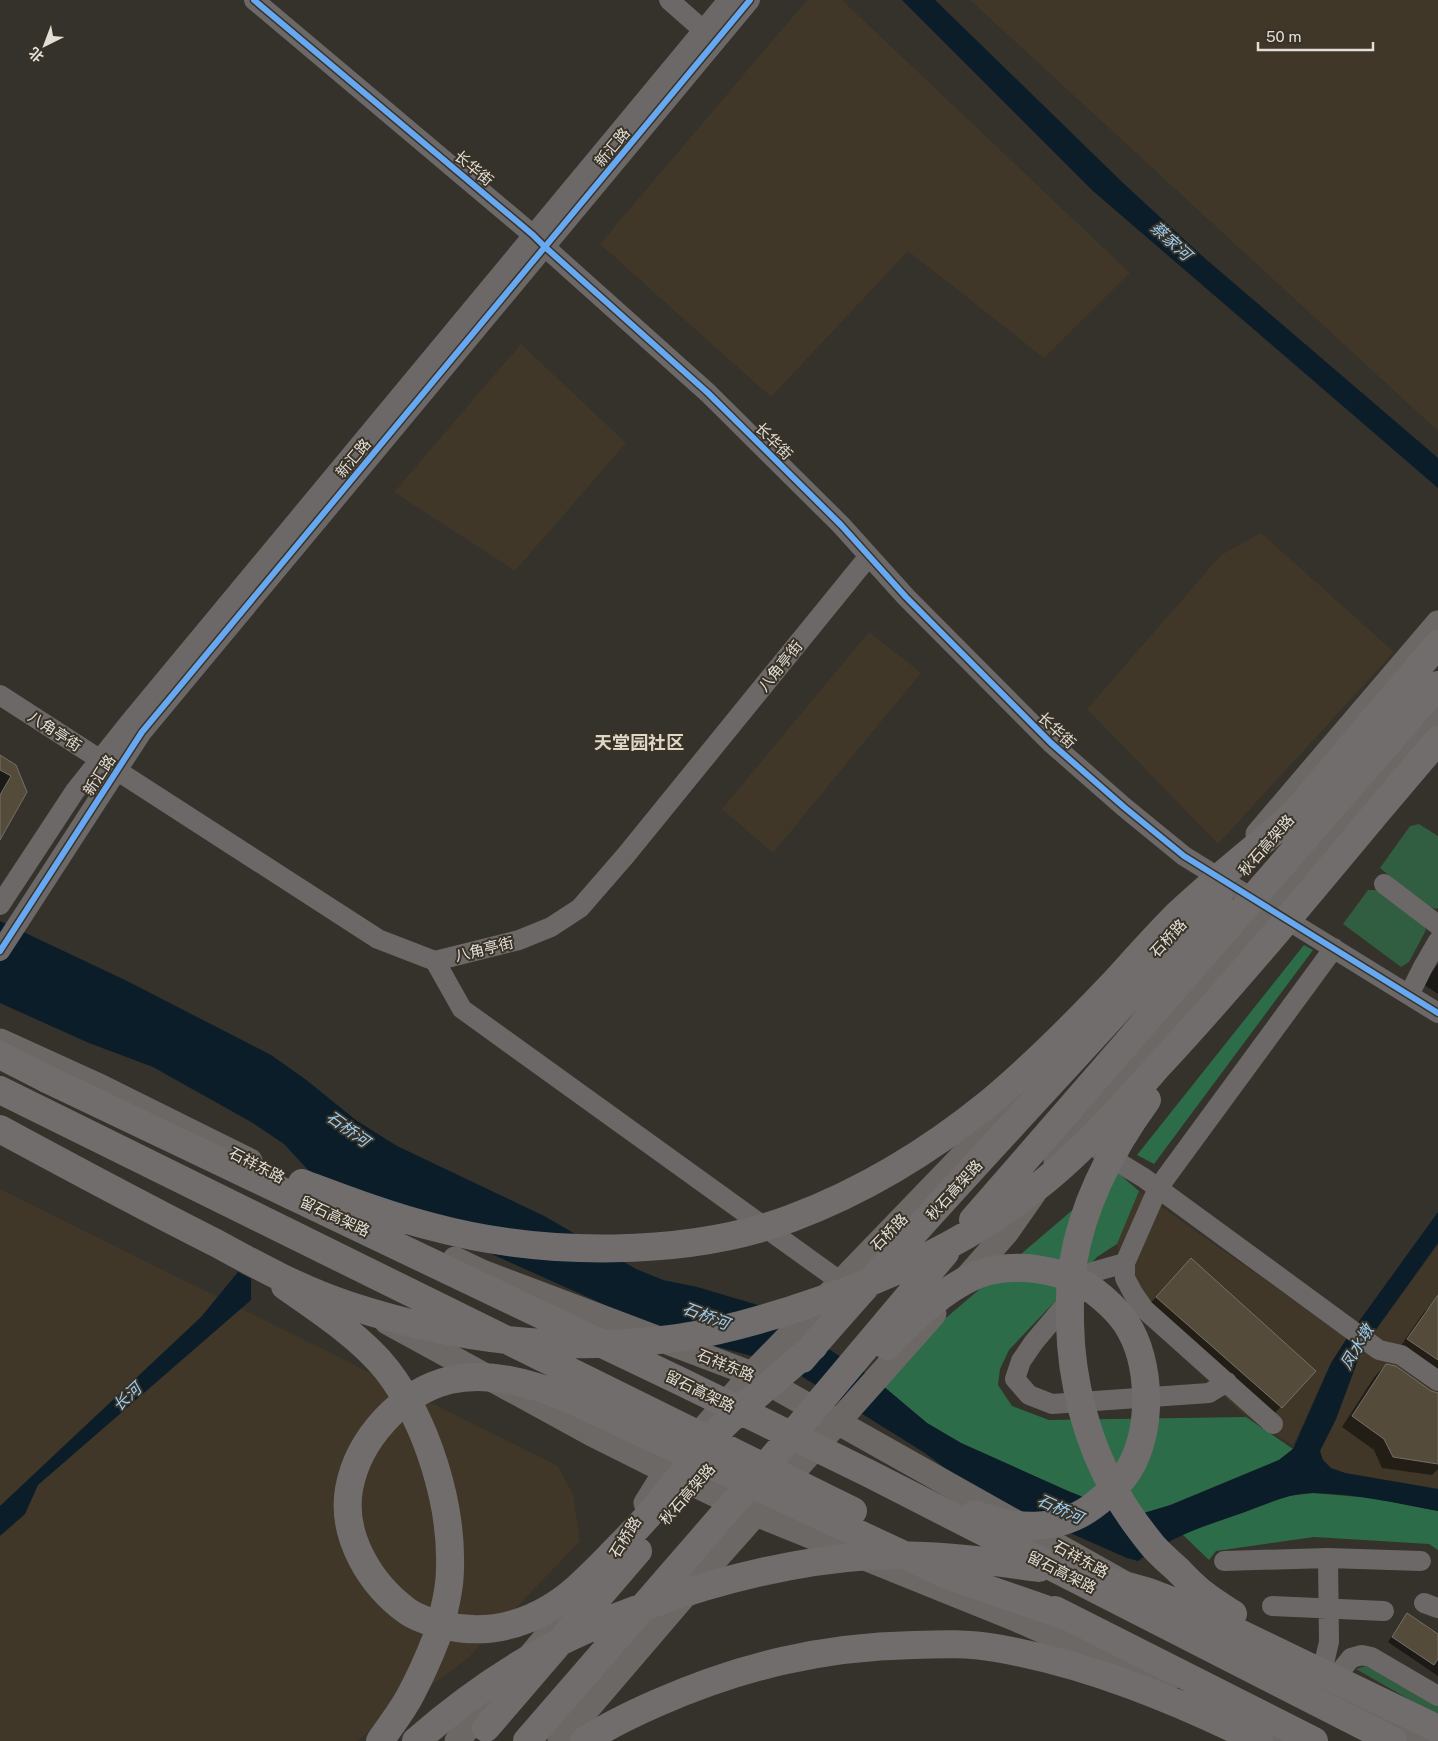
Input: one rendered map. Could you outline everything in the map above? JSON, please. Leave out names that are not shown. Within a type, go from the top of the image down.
[{"type":"highway","name":"秋石高架路","points":[[476,1741],[814,1346],[1016,1120],[1150,976],[1292,816],[1438,644]]},
{"type":"highway","name":"秋石高架路","points":[[527,1741],[775,1455],[966,1228],[1438,685]]},
{"type":"highway","points":[[0,1129],[249,1261],[308,1290],[346,1305],[449,1332],[496,1340],[551,1344],[623,1342],[674,1338],[751,1323],[830,1298],[904,1268],[944,1248],[1010,1207],[1045,1180],[1089,1142],[1224,996],[1438,740]]},
{"type":"highway","points":[[47,1079],[299,1182],[387,1214],[434,1228],[481,1238],[528,1244],[577,1247],[667,1245],[709,1240],[773,1224],[832,1202],[905,1162],[946,1135],[990,1101],[1038,1059],[1178,915],[1292,816]]},
{"type":"highway","points":[[1224,996],[1128,1126],[1109,1159],[1092,1198],[1081,1227],[1072,1264],[1070,1303],[1074,1370],[1081,1408],[1095,1448],[1116,1494],[1154,1547],[1204,1594],[1318,1681]]},
{"type":"highway","name":"留石高架路","points":[[0,1056],[682,1382],[870,1474],[1392,1741]]},
{"type":"highway","points":[[0,1090],[1071,1618],[1314,1741]]},
{"type":"highway","points":[[249,1261],[334,1322],[365,1348],[386,1370],[408,1404],[426,1438],[436,1470],[445,1508],[448,1541],[450,1569],[446,1599],[436,1638],[411,1695],[380,1741]]},
{"type":"highway","points":[[682,1382],[744,1399],[797,1425],[806,1430],[814,1434],[823,1439],[902,1479],[994,1522],[1035,1527],[1064,1522],[1084,1512],[1107,1495],[1128,1471],[1139,1448],[1146,1422],[1144,1373],[1138,1350],[1127,1324],[1110,1306],[1076,1279],[1043,1270],[1015,1267],[972,1276],[930,1305],[898,1334],[842,1394],[815,1418],[809,1424],[802,1430],[775,1455]]},
{"type":"highway","points":[[814,1346],[722,1428],[696,1458],[684,1474],[645,1519],[578,1588],[551,1607],[532,1617],[513,1625],[476,1630],[434,1623],[409,1612],[387,1594],[370,1572],[357,1550],[349,1520],[349,1489],[363,1450],[375,1431],[401,1405],[428,1388],[451,1380],[480,1377],[533,1385],[565,1397],[680,1450],[689,1455],[698,1459],[707,1463],[804,1509],[858,1533],[946,1575],[1071,1618]]},
{"type":"highway","points":[[416,1741],[462,1702],[506,1673],[551,1646],[602,1622],[667,1599],[755,1573],[807,1562],[870,1556],[930,1556],[976,1560],[1074,1573],[1114,1582],[1175,1602],[1318,1681],[1438,1729]]},
{"type":"highway","points":[[584,1741],[644,1709],[694,1687],[773,1662],[840,1650],[942,1644],[995,1648],[1041,1658],[1097,1674],[1158,1695],[1259,1741]]},
{"type":"main road","name":"石桥路","points":[[457,1741],[605,1567],[666,1472],[755,1371],[1165,942],[1438,623]]},
{"type":"main road","points":[[560,1741],[756,1514],[1006,1233],[1085,1120],[1438,710]]},
{"type":"main road","name":"石祥东路","points":[[0,1041],[102,1087],[290,1182],[345,1206],[482,1272],[755,1371],[844,1416],[877,1445],[1206,1629],[1318,1681],[1426,1741]]},
{"type":"main road","points":[[0,1134],[252,1248],[592,1434],[666,1472],[756,1514],[1018,1620],[1283,1741]]},
{"type":"street","name":"长华街","points":[[254,0],[539,241],[708,393],[841,525],[906,597],[1051,743],[1124,807],[1184,856],[1438,1013]]},
{"type":"street","points":[[669,0],[703,30]]},
{"type":"street","name":"新汇路","points":[[0,951],[142,732],[539,241],[728,0]]},
{"type":"street","name":"新汇路","points":[[1,904],[75,792],[100,760],[539,241],[750,0]]},
{"type":"street","name":"八角亭街","points":[[0,695],[378,939],[435,961],[519,940],[551,927],[580,908],[626,855],[869,556]]},
{"type":"street","points":[[1384,884],[1438,925]]},
{"type":"street","points":[[1409,995],[1438,941]]},
{"type":"street","points":[[1273,1424],[1144,1308],[1125,1278],[1125,1263],[1158,1188],[1334,948]]},
{"type":"street","points":[[435,961],[462,1009],[841,1282]]},
{"type":"street","points":[[1075,1135],[1158,1188],[1379,1350],[1401,1355],[1438,1381]]},
{"type":"street","points":[[1125,1263],[1093,1272],[1034,1342],[1021,1361],[1016,1379],[1029,1395],[1052,1404],[1208,1393],[1227,1382]]},
{"type":"street","points":[[1318,1681],[1329,1642],[1328,1558]]},
{"type":"street","points":[[1224,1561],[1328,1558],[1421,1561]]},
{"type":"street","points":[[1272,1606],[1384,1611]]},
{"type":"street","points":[[1318,1681],[1351,1658],[1362,1655],[1371,1657],[1438,1696]]},
{"type":"street","points":[[1219,1741],[1234,1718]]},
{"type":"shaded area","points":[[807,0],[842,0],[1130,273],[1044,358],[908,251],[771,397],[600,244]]},
{"type":"shaded area","points":[[970,0],[1438,0],[1438,431]]},
{"type":"shaded area","points":[[521,344],[626,443],[515,571],[394,492]]},
{"type":"shaded area","points":[[1261,533],[1394,652],[1218,844],[1087,709],[1221,555]]},
{"type":"shaded area","points":[[869,632],[921,673],[773,853],[722,809]]},
{"type":"shaded area","points":[[0,1189],[558,1466],[573,1495],[580,1541],[468,1658],[357,1741],[0,1741]]},
{"type":"shaded area","points":[[1139,1191],[1347,1338],[1331,1363],[1293,1445],[1246,1417],[1148,1325],[1127,1298],[1117,1244]]},
{"type":"shaded area","points":[[1438,1245],[1438,1489],[1345,1473],[1331,1468],[1322,1460],[1320,1450],[1336,1419],[1362,1349]]},
{"type":"green space","points":[[1419,824],[1438,836],[1438,908],[1436,909],[1425,905],[1380,868],[1410,826]]},
{"type":"green space","points":[[1368,890],[1376,890],[1423,923],[1426,930],[1409,962],[1401,967],[1343,924]]},
{"type":"green space","points":[[1304,945],[1313,950],[1154,1164],[1137,1155]]},
{"type":"green space","points":[[1117,1172],[1139,1191],[1117,1244],[1097,1257],[1009,1350],[1000,1369],[998,1385],[1012,1406],[1049,1420],[1246,1417],[1293,1449],[1279,1460],[1170,1505],[1144,1513],[1108,1507],[961,1443],[927,1423],[884,1387],[947,1317]]},
{"type":"green space","points":[[1313,1493],[1371,1498],[1438,1511],[1438,1550],[1429,1544],[1314,1537],[1216,1551],[1209,1560],[1182,1534],[1289,1496]]},
{"type":"green space","points":[[1369,1665],[1438,1705],[1438,1716],[1356,1669]]},
{"type":"water","name":"蔡家河","points":[[902,0],[935,0],[1122,182],[1201,255],[1438,458],[1438,488],[1093,191]]},
{"type":"water","points":[[0,921],[127,981],[271,1055],[305,1079],[357,1121],[397,1146],[544,1216],[636,1269],[663,1280],[697,1287],[758,1305],[876,1380],[927,1423],[961,1443],[1108,1507],[1144,1513],[1171,1505],[1279,1460],[1293,1449],[1331,1363],[1438,1212],[1438,1243],[1362,1349],[1336,1419],[1320,1451],[1323,1460],[1331,1468],[1345,1473],[1438,1489],[1438,1511],[1376,1499],[1305,1493],[1270,1502],[1190,1532],[1163,1545],[1138,1561],[1127,1558],[977,1492],[925,1453],[782,1364],[651,1329],[603,1304],[311,1173],[284,1144],[253,1123],[153,1067],[89,1043],[0,1003]]},
{"type":"water","name":"长河","points":[[238,1272],[251,1279],[251,1300],[38,1485],[25,1514],[0,1536],[0,1506],[201,1317]]},
{"type":"building","points":[[0,755],[16,765],[27,792],[0,840],[0,795],[11,776],[0,770]]},
{"type":"building","points":[[1191,1258],[1316,1371],[1282,1408],[1156,1297]]},
{"type":"building","points":[[1438,1295],[1438,1360],[1407,1339]]},
{"type":"building","points":[[1386,1364],[1396,1366],[1431,1391],[1438,1393],[1438,1464],[1393,1457],[1384,1439],[1352,1416]]},
{"type":"building","points":[[1407,1613],[1438,1634],[1438,1659],[1434,1665],[1392,1637]]},
{"type":"cycle path","points":[[254,0],[533,235],[708,393],[841,525],[906,597],[1051,743],[1124,807],[1184,856],[1438,1013]]},
{"type":"cycle path","points":[[0,951],[142,732],[750,0]]},
{"type":"district","name":"天堂园社区","points":[[639,742]]},
{"type":"water label","name":"石桥河","points":[[348,1129]]},
{"type":"water label","name":"石桥河","points":[[706,1316]]},
{"type":"water label","name":"凤水墩","points":[[1357,1347]]},
{"type":"water label","name":"石桥河","points":[[1060,1509]]}]
